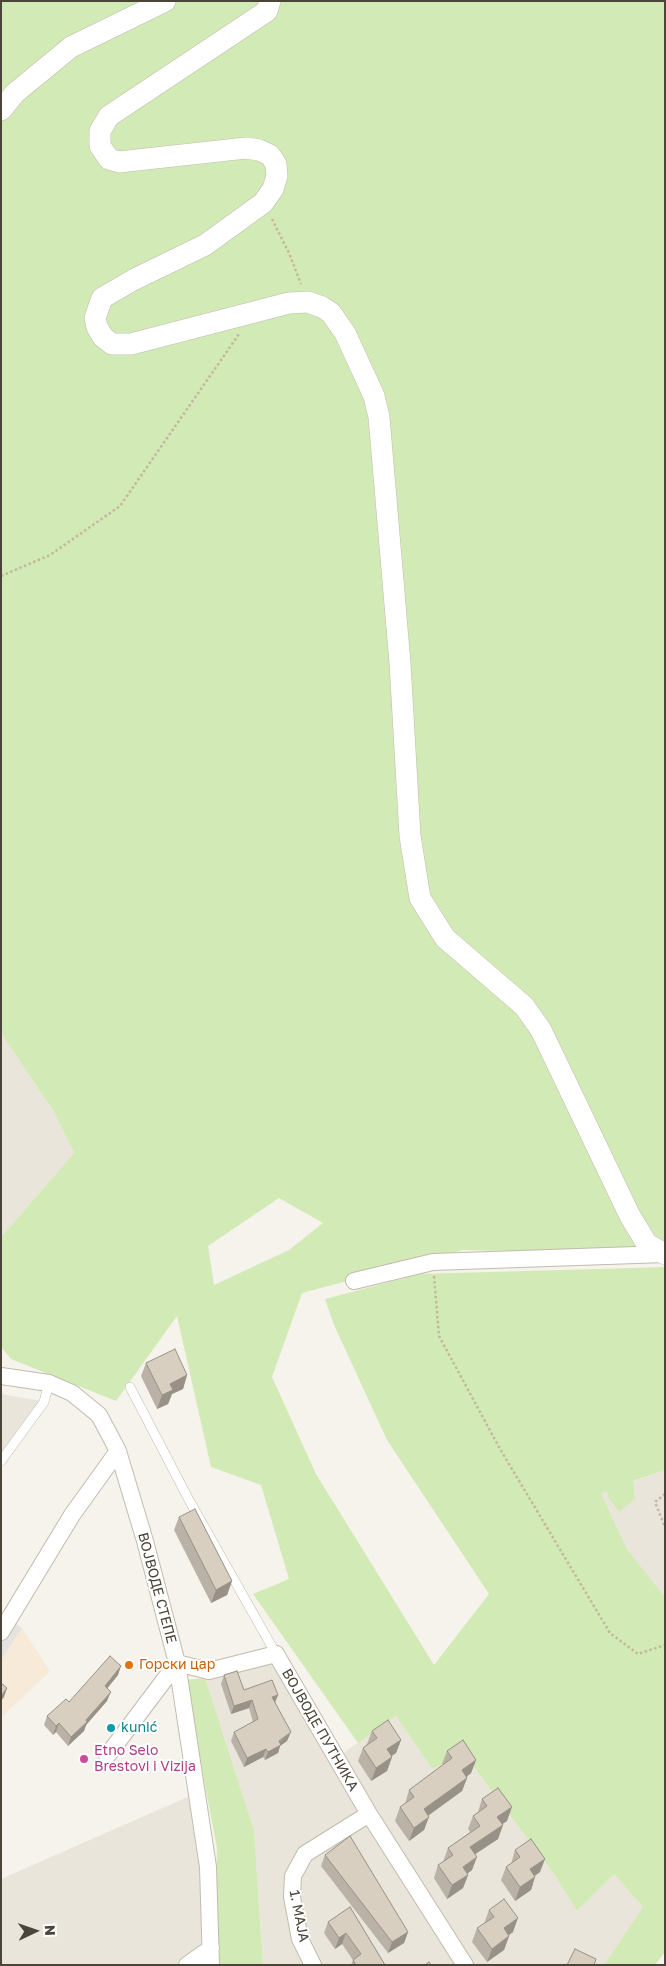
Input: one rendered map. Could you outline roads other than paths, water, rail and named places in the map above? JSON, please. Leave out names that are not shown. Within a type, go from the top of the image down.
[{"type":"street","points":[[1,110],[15,92],[72,47],[165,1]]},
{"type":"street","points":[[270,1],[267,11],[109,116],[100,131],[100,146],[109,159],[118,162],[246,148],[260,150],[270,155],[276,164],[277,176],[273,189],[263,203],[205,244],[133,280],[102,298],[95,318],[103,337],[112,344],[120,345],[289,303],[308,302],[322,307],[331,313],[344,333],[374,396],[379,416],[400,663],[410,836],[420,898],[445,938],[524,1006],[541,1030],[630,1216],[647,1244],[665,1254]]},
{"type":"street","points":[[354,1281],[433,1262],[665,1254]]},
{"type":"street","name":"ВОЈВОДЕ СТЕПЕ","points":[[1,1376],[49,1383],[72,1393],[99,1415],[110,1432],[118,1452],[145,1541],[177,1663],[208,1866],[211,1957]]},
{"type":"street","points":[[1,1632],[72,1515],[118,1452]]},
{"type":"street","name":"ВОЈВОДЕ ПУТНИКА","points":[[177,1663],[209,1671],[276,1654],[369,1814],[465,1965]]},
{"type":"street","points":[[107,1756],[177,1663]]},
{"type":"street","name":"1. МАЈА","points":[[313,1965],[300,1939],[292,1897],[293,1876],[306,1854],[369,1814]]},
{"type":"street","points":[[187,1965],[211,1957]]},
{"type":"lane","points":[[1,1461],[44,1402],[49,1383]]},
{"type":"lane","points":[[130,1387],[189,1500],[276,1654]]},
{"type":"place","name":"Горски цар","points":[[129,1665]]},
{"type":"place","name":"kunić","points":[[111,1728]]},
{"type":"place","name":"Etno Selo Brestovi i Vizija","points":[[84,1759]]}]
